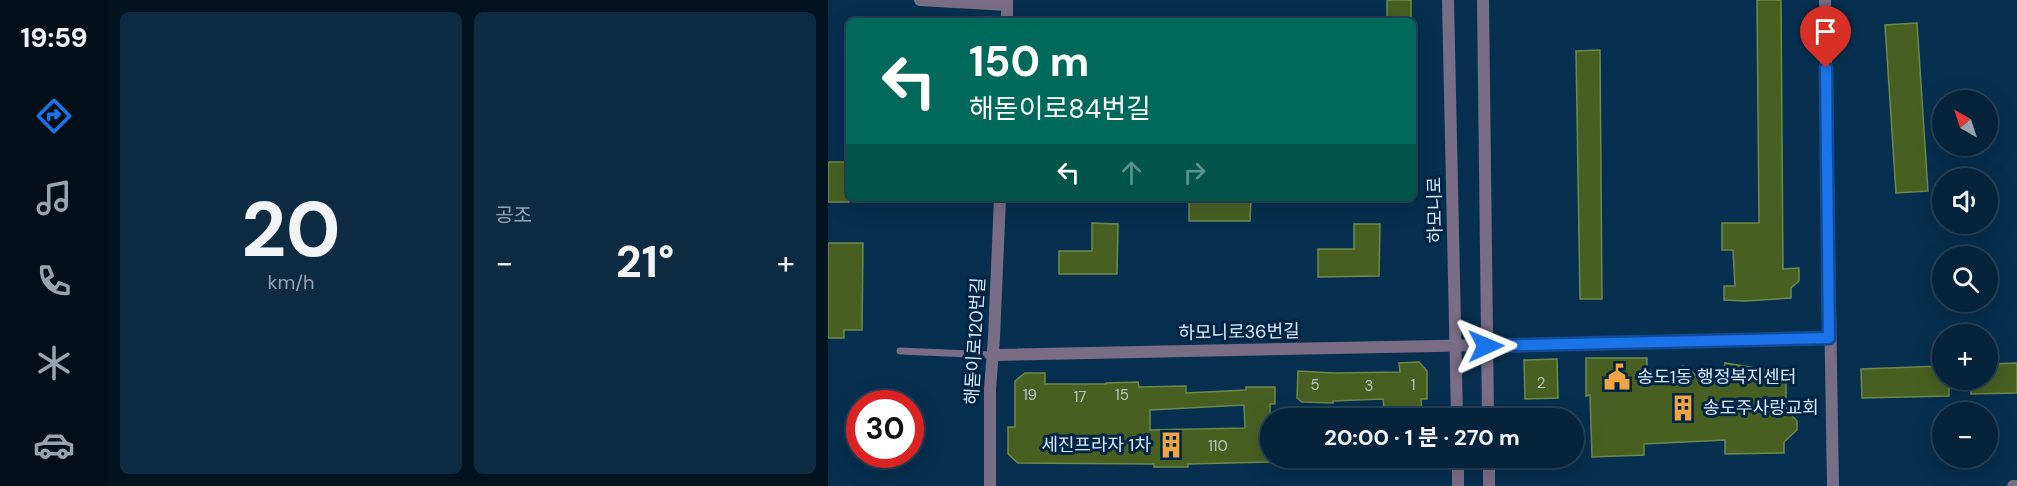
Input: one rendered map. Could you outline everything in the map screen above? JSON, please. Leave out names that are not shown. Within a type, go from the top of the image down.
[{"type":"street","points":[[920,0],[1007,3]]},
{"type":"street","name":"하모니로","points":[[1448,0],[1457,408]]},
{"type":"street","points":[[1483,0],[1488,408]]},
{"type":"street","points":[[1825,0],[1833,486]]},
{"type":"street","name":"해돋이로120번길","points":[[990,486],[990,389],[1000,201]]},
{"type":"street","name":"하모니로36번길","points":[[993,355],[1829,338]]},
{"type":"street","points":[[1458,468],[1458,486]]},
{"type":"street","points":[[1489,468],[1489,486]]},
{"type":"lane","points":[[900,351],[993,355]]},
{"type":"building","points":[[1387,0],[1411,0],[1411,18],[1387,18]]},
{"type":"building","points":[[1757,0],[1781,0],[1783,269],[1799,268],[1799,281],[1791,288],[1791,298],[1724,300],[1724,286],[1735,286],[1733,250],[1722,250],[1722,223],[1759,223]]},
{"type":"building","points":[[1917,23],[1928,191],[1896,193],[1885,25]]},
{"type":"building","points":[[1600,50],[1602,299],[1580,299],[1576,51]]},
{"type":"building","points":[[828,162],[846,162],[846,201],[849,202],[828,202]]},
{"type":"building","points":[[1189,201],[1251,201],[1250,221],[1189,221]]},
{"type":"building","points":[[1092,223],[1118,224],[1117,274],[1059,274],[1059,251],[1092,251]]},
{"type":"building","points":[[1354,224],[1380,224],[1379,276],[1318,277],[1318,249],[1354,249]]},
{"type":"building","points":[[828,243],[863,243],[862,330],[844,330],[844,338],[828,338]]},
{"type":"building","points":[[1586,358],[1647,358],[1647,374],[1671,372],[1683,366],[1695,375],[1725,374],[1725,363],[1786,373],[1786,409],[1797,421],[1797,430],[1784,442],[1784,453],[1725,454],[1725,440],[1644,444],[1644,455],[1592,457],[1590,395],[1586,396]]},
{"type":"building","points":[[1557,359],[1558,398],[1525,399],[1524,360]]},
{"type":"building","points":[[1419,362],[1427,371],[1427,399],[1421,399],[1421,408],[1384,408],[1383,399],[1333,401],[1333,403],[1302,402],[1297,398],[1298,371],[1400,372],[1399,363]]},
{"type":"building","points":[[2017,363],[2017,393],[1971,394],[1971,390],[1998,390],[1998,364]]},
{"type":"building","points":[[1932,366],[1932,390],[1949,390],[1949,396],[1862,398],[1861,369]]},
{"type":"building","points":[[1025,373],[1045,373],[1045,384],[1138,382],[1139,387],[1186,386],[1186,393],[1246,390],[1246,387],[1275,387],[1275,404],[1270,404],[1270,408],[1260,408],[1260,462],[1188,464],[1188,467],[1154,467],[1154,464],[1018,463],[1008,454],[1008,427],[1015,427],[1015,381]],"holes":[[[1244,405],[1245,428],[1150,430],[1150,410]]]},
{"type":"place","name":"송도1동 행정복지센터","points":[[1617,377]]},
{"type":"place","name":"송도주사랑교회","points":[[1683,408]]},
{"type":"place","name":"세진프라자 1차","points":[[1171,445]]},
{"type":"route","points":[[1486,346],[1829,338],[1826,68]]}]
